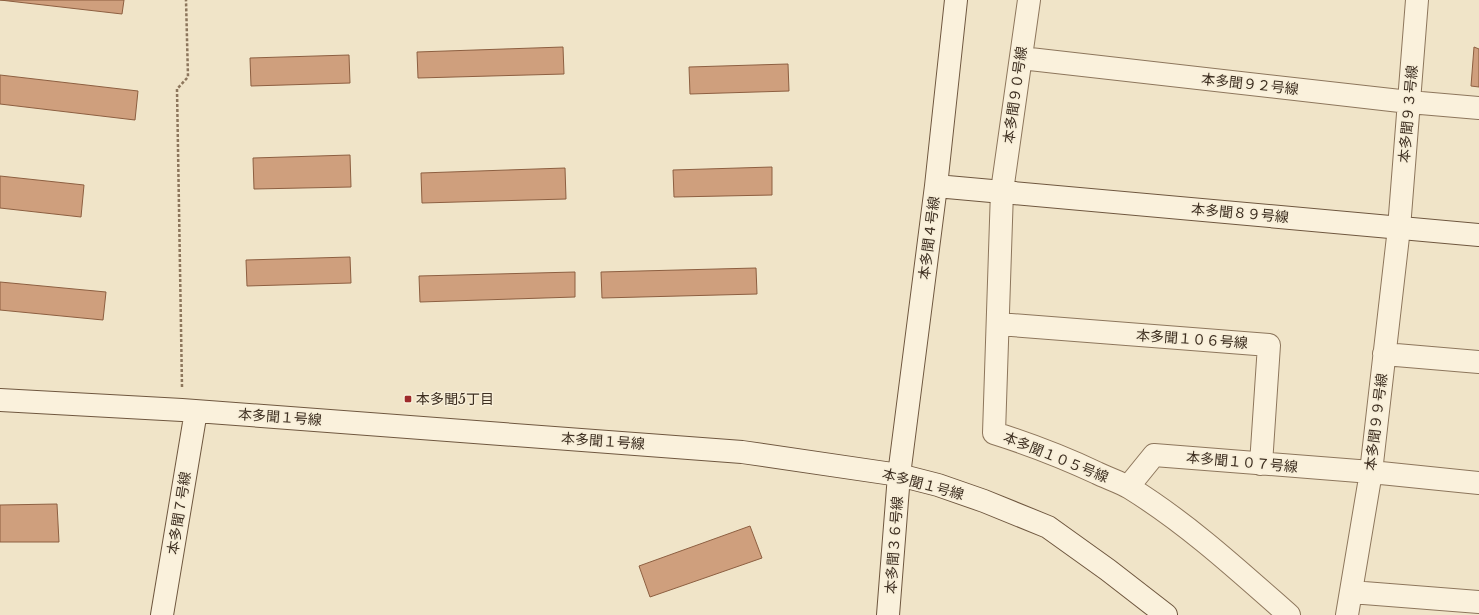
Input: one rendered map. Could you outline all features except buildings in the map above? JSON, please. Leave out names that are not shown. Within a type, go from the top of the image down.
[{"type":"street","name":"本多聞４号線","points":[[899,475],[936,186],[956,0]]},
{"type":"street","name":"本多聞９０号線","points":[[1002,191],[1029,0]]},
{"type":"street","name":"本多聞９３号線","points":[[1398,228],[1417,0]]},
{"type":"street","name":"本多聞９２号線","points":[[1021,58],[1409,102],[1479,108]]},
{"type":"street","name":"本多聞８９号線","points":[[936,186],[1479,235]]},
{"type":"street","name":"本多聞１０５号線","points":[[1002,191],[994,433],[1055,455],[1128,487],[1164,510],[1213,548],[1289,615]]},
{"type":"street","name":"本多聞９９号線","points":[[1347,615],[1371,472],[1398,228]]},
{"type":"street","name":"本多聞１０６号線","points":[[998,324],[1268,345],[1261,464]]},
{"type":"street","points":[[1384,354],[1479,362]]},
{"type":"street","name":"本多聞１号線","points":[[0,400],[189,410],[742,452],[899,475],[984,501],[1048,527],[1108,570],[1166,615]]},
{"type":"street","name":"本多聞７号線","points":[[162,615],[189,410]]},
{"type":"street","name":"本多聞１０７号線","points":[[1128,487],[1154,455],[1371,472],[1479,483]]},
{"type":"street","name":"本多聞３６号線","points":[[888,615],[899,475]]},
{"type":"street","points":[[1351,592],[1479,602]]},
{"type":"path","points":[[186,0],[188,78],[177,89],[189,410]]},
{"type":"place","name":"本多聞5丁目","points":[[408,399]]}]
